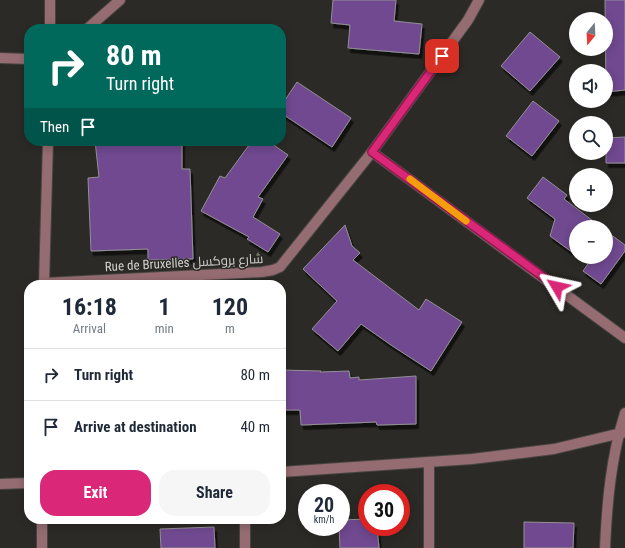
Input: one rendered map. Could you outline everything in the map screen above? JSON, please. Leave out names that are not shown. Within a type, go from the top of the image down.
[{"type":"street","points":[[50,0],[50,24]]},
{"type":"street","points":[[93,24],[120,0]]},
{"type":"street","name":"Rue de Bruxelles شارع بروكسل","points":[[117,280],[262,272],[280,267],[372,152],[468,20],[479,0]]},
{"type":"street","points":[[0,58],[24,59]]},
{"type":"street","points":[[44,280],[48,146]]},
{"type":"street","points":[[372,152],[625,338]]},
{"type":"street","points":[[605,548],[608,494],[625,413]]},
{"type":"street","points":[[286,472],[472,459],[554,449],[622,433]]},
{"type":"street","points":[[429,462],[429,548]]},
{"type":"street","points":[[0,484],[24,483]]},
{"type":"street","points":[[42,524],[42,548]]},
{"type":"street","points":[[245,524],[245,548]]},
{"type":"building","points":[[333,0],[396,0],[394,21],[422,24],[419,54],[348,48],[350,25],[331,23]]},
{"type":"building","points":[[605,0],[625,0],[625,90],[613,91],[613,64],[606,64],[606,56],[613,56],[613,12],[605,12]]},
{"type":"building","points":[[530,32],[560,57],[530,91],[501,66]]},
{"type":"building","points":[[297,82],[351,118],[332,147],[286,116],[286,98]]},
{"type":"building","points":[[533,101],[559,121],[532,156],[506,136]]},
{"type":"building","points":[[625,137],[625,163],[606,163],[606,160],[613,160],[613,138]]},
{"type":"building","points":[[96,146],[182,146],[182,169],[190,169],[193,259],[148,260],[148,249],[91,251],[88,178],[99,177]]},
{"type":"building","points":[[248,146],[275,146],[288,155],[258,197],[263,199],[253,217],[280,234],[268,252],[247,239],[249,237],[201,211],[220,176],[225,178]]},
{"type":"building","points":[[543,177],[567,195],[564,199],[569,203],[569,212],[581,212],[592,220],[569,220],[569,250],[550,236],[555,219],[527,198]]},
{"type":"building","points":[[345,225],[352,246],[360,253],[353,260],[419,310],[426,299],[462,322],[431,371],[361,324],[338,351],[312,329],[337,301],[303,269]]},
{"type":"building","points":[[613,236],[625,245],[625,251],[601,284],[583,271],[588,264],[613,264]]},
{"type":"building","points":[[286,370],[321,371],[320,372],[349,371],[350,378],[359,377],[359,380],[416,376],[416,424],[377,425],[376,422],[301,425],[300,410],[286,410]]},
{"type":"building","points":[[358,519],[358,536],[378,536],[379,548],[340,548],[339,536],[350,536],[350,520]]},
{"type":"building","points":[[524,522],[574,523],[573,548],[524,548]]},
{"type":"building","points":[[214,527],[215,548],[161,548],[160,529]]},
{"type":"slow traffic","points":[[410,179],[466,221]]},
{"type":"route","points":[[442,56],[372,152],[557,287]]}]
